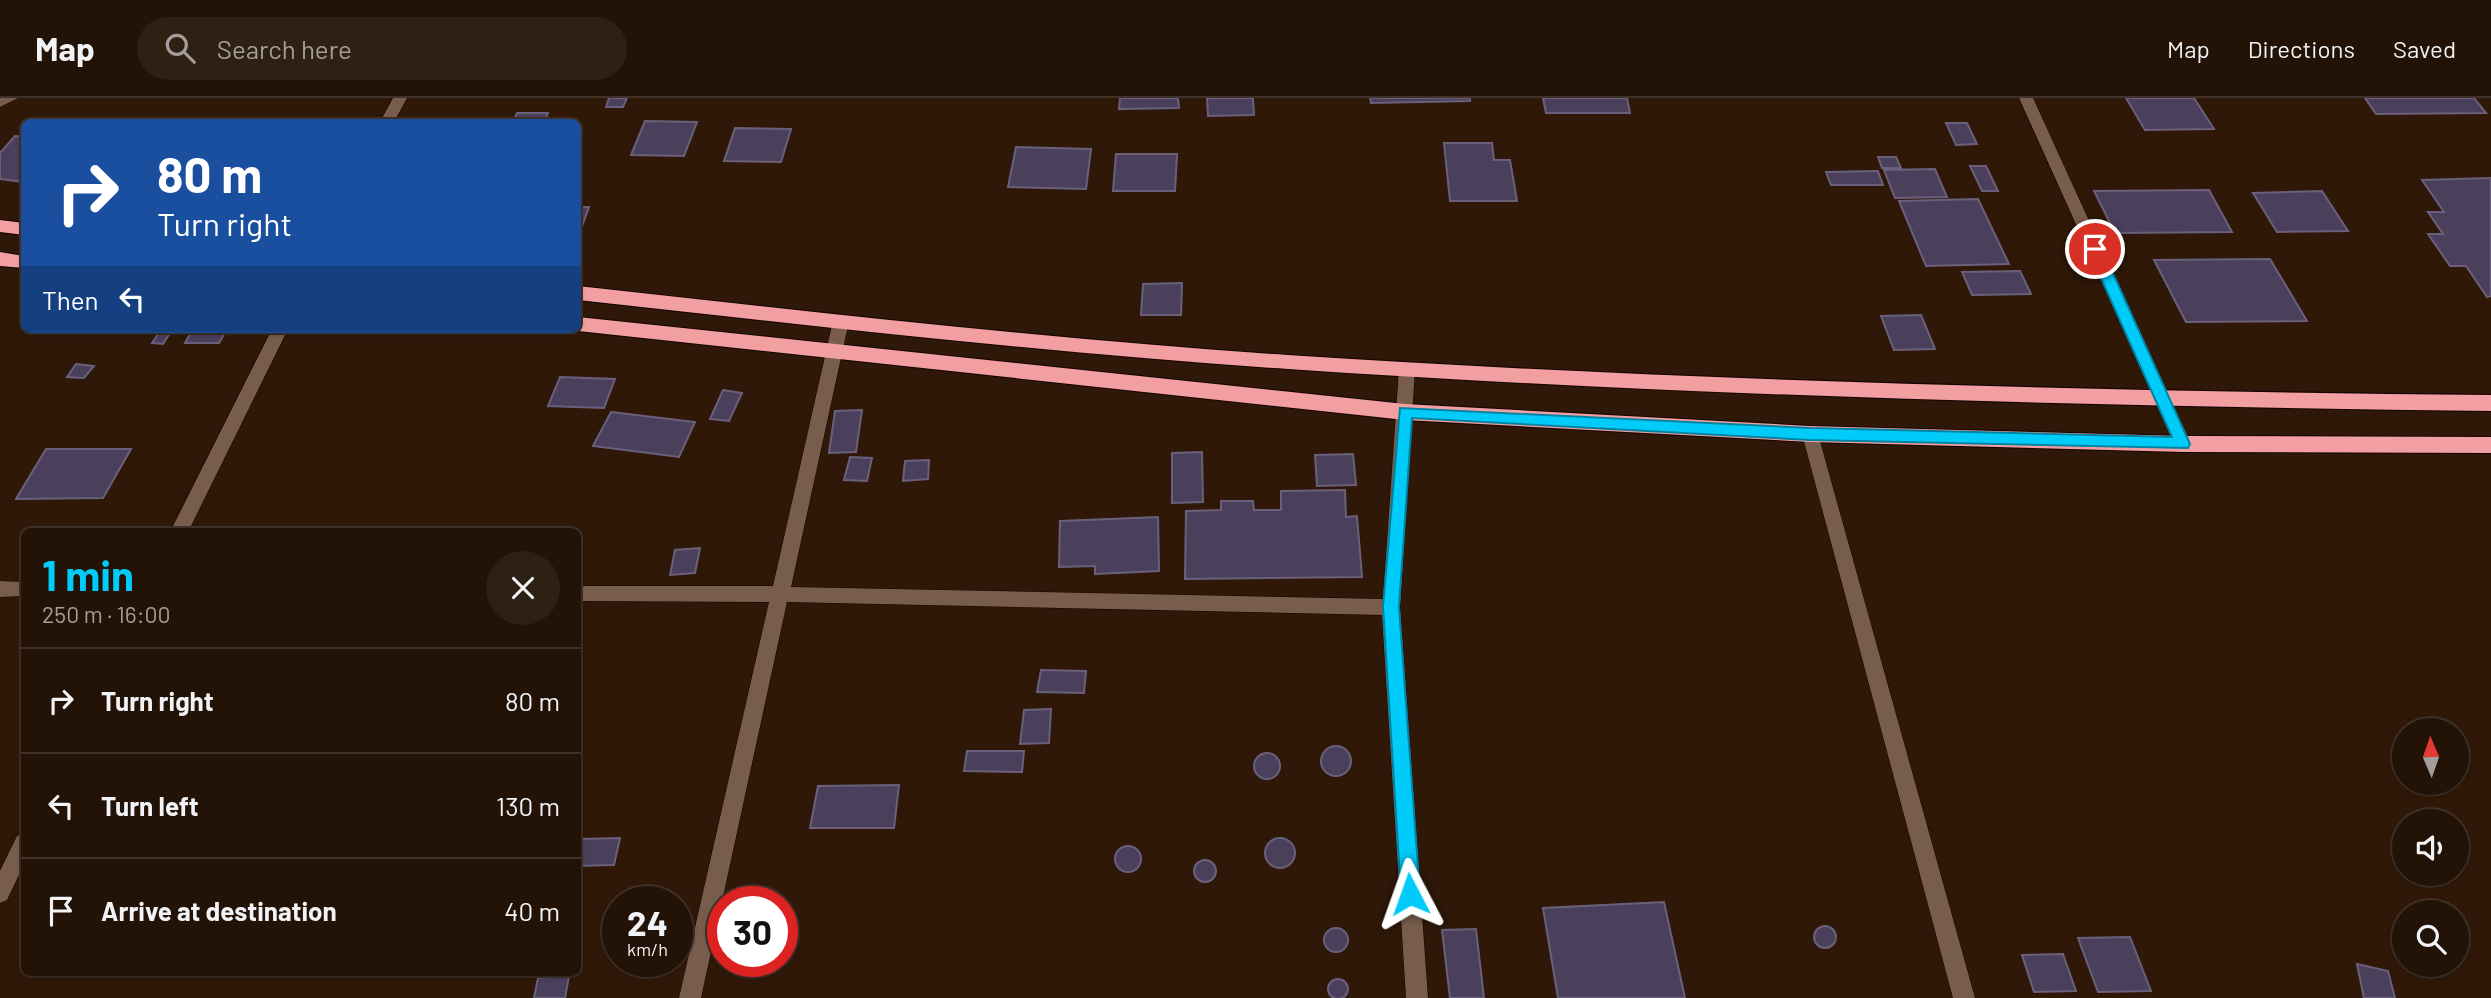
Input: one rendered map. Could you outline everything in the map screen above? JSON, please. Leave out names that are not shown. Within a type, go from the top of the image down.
[{"type":"highway","points":[[0,226],[21,229]]},
{"type":"highway","points":[[0,259],[21,262]]},
{"type":"highway","points":[[581,293],[1113,349],[1407,369],[1817,391],[2163,401],[2491,403]]},
{"type":"highway","points":[[581,324],[1405,412],[1810,434],[2183,444],[2491,445]]},
{"type":"street","points":[[0,102],[10,98]]},
{"type":"street","points":[[389,119],[400,98]]},
{"type":"street","points":[[2026,98],[2183,444]]},
{"type":"street","points":[[690,998],[841,321]]},
{"type":"street","points":[[181,528],[278,333]]},
{"type":"street","points":[[1407,369],[1391,607],[1417,998]]},
{"type":"street","points":[[1810,434],[1964,998]]},
{"type":"street","points":[[0,589],[21,589]]},
{"type":"street","points":[[581,593],[781,593],[1391,607]]},
{"type":"street","points":[[0,892],[21,849]]},
{"type":"building","points":[[609,98],[627,98],[623,107],[606,107]]},
{"type":"building","points":[[1120,98],[1178,98],[1179,108],[1119,109]]},
{"type":"building","points":[[1207,98],[1253,98],[1254,115],[1208,116]]},
{"type":"building","points":[[1370,98],[1470,98],[1470,101],[1371,103]]},
{"type":"building","points":[[1543,98],[1627,98],[1630,113],[1546,113]]},
{"type":"building","points":[[2126,98],[2194,98],[2214,129],[2145,130]]},
{"type":"building","points":[[2365,98],[2474,98],[2486,113],[2376,114]]},
{"type":"building","points":[[517,113],[548,113],[545,119],[514,119]]},
{"type":"building","points":[[645,121],[697,122],[684,156],[631,155]]},
{"type":"building","points":[[1946,123],[1967,123],[1977,144],[1956,145]]},
{"type":"building","points":[[735,128],[791,129],[781,162],[724,161]]},
{"type":"building","points":[[15,136],[21,137],[21,182],[0,179],[0,153]]},
{"type":"building","points":[[1444,143],[1492,143],[1494,160],[1510,160],[1517,201],[1450,201]]},
{"type":"building","points":[[1016,147],[1091,149],[1086,189],[1008,187]]},
{"type":"building","points":[[1116,154],[1177,154],[1175,191],[1113,191]]},
{"type":"building","points":[[1878,157],[1896,157],[1901,168],[1882,168]]},
{"type":"building","points":[[1970,166],[1986,166],[1998,191],[1982,191]]},
{"type":"building","points":[[1935,169],[1947,197],[1895,198],[1884,170]]},
{"type":"building","points":[[1878,171],[1883,185],[1831,185],[1826,172]]},
{"type":"building","points":[[2491,178],[2491,296],[2487,297],[2466,266],[2450,266],[2428,234],[2443,234],[2428,212],[2444,212],[2422,180]]},
{"type":"building","points":[[2209,190],[2232,232],[2115,233],[2094,191]]},
{"type":"building","points":[[2322,191],[2348,231],[2277,232],[2253,193]]},
{"type":"building","points":[[1978,199],[2009,264],[1926,266],[1899,201]]},
{"type":"building","points":[[581,207],[589,207],[581,229]]},
{"type":"building","points":[[2270,259],[2307,321],[2186,322],[2154,260]]},
{"type":"building","points":[[2020,271],[2031,294],[1972,295],[1962,272]]},
{"type":"building","points":[[1182,283],[1181,315],[1141,315],[1143,284]]},
{"type":"building","points":[[1921,315],[1935,349],[1894,350],[1881,316]]},
{"type":"building","points":[[159,333],[170,333],[163,344],[152,343]]},
{"type":"building","points":[[191,333],[225,333],[219,343],[185,343]]},
{"type":"building","points":[[76,364],[94,366],[84,378],[67,377]]},
{"type":"building","points":[[560,377],[615,379],[604,408],[548,406]]},
{"type":"building","points":[[723,390],[742,393],[729,421],[710,419]]},
{"type":"building","points":[[862,410],[856,452],[829,453],[835,411]]},
{"type":"building","points":[[611,412],[695,422],[679,457],[593,446]]},
{"type":"building","points":[[46,449],[131,449],[103,498],[16,499]]},
{"type":"building","points":[[1202,452],[1203,502],[1172,503],[1172,453]]},
{"type":"building","points":[[1353,454],[1356,485],[1317,486],[1315,455]]},
{"type":"building","points":[[850,457],[872,458],[867,481],[844,480]]},
{"type":"building","points":[[929,460],[928,479],[903,481],[905,461]]},
{"type":"building","points":[[1345,490],[1346,517],[1357,516],[1362,577],[1185,579],[1186,511],[1221,510],[1221,501],[1253,501],[1254,510],[1281,510],[1281,491]]},
{"type":"building","points":[[1158,517],[1159,571],[1095,574],[1095,566],[1059,567],[1060,521]]},
{"type":"building","points":[[700,548],[695,573],[670,575],[675,550]]},
{"type":"building","points":[[1041,670],[1086,671],[1084,693],[1037,692]]},
{"type":"building","points":[[1051,709],[1049,743],[1020,744],[1024,710]]},
{"type":"building","points":[[1336,746],[1347,750],[1351,761],[1347,772],[1336,776],[1325,772],[1321,761],[1325,750]]},
{"type":"building","points":[[967,751],[1024,751],[1022,772],[964,771]]},
{"type":"building","points":[[1267,753],[1276,757],[1280,766],[1276,775],[1267,779],[1258,775],[1254,766],[1258,757]]},
{"type":"building","points":[[899,785],[894,828],[810,828],[818,786]]},
{"type":"building","points":[[620,838],[614,865],[581,866],[581,839]]},
{"type":"building","points":[[1280,838],[1286,839],[1294,847],[1294,859],[1286,867],[1280,868],[1274,867],[1266,859],[1265,853],[1266,847],[1274,839]]},
{"type":"building","points":[[1128,846],[1137,850],[1141,859],[1137,868],[1128,872],[1119,868],[1115,859],[1119,850]]},
{"type":"building","points":[[1205,860],[1213,863],[1216,871],[1213,879],[1205,882],[1197,879],[1194,871],[1197,863]]},
{"type":"building","points":[[1664,902],[1685,998],[1558,998],[1543,908]]},
{"type":"building","points":[[1825,926],[1833,929],[1836,937],[1833,945],[1825,948],[1817,945],[1814,937],[1817,929]]},
{"type":"building","points":[[1336,928],[1347,935],[1348,940],[1341,951],[1336,952],[1325,945],[1324,940],[1331,929]]},
{"type":"building","points":[[1476,929],[1484,998],[1450,998],[1442,930]]},
{"type":"building","points":[[2130,937],[2151,991],[2098,992],[2078,938]]},
{"type":"building","points":[[2063,954],[2076,991],[2034,992],[2022,955]]},
{"type":"building","points":[[2357,964],[2388,971],[2395,998],[2364,998]]},
{"type":"building","points":[[569,976],[565,998],[534,998],[538,978]]},
{"type":"building","points":[[1338,979],[1345,982],[1348,989],[1345,996],[1338,999],[1331,996],[1328,989],[1331,982]]},
{"type":"route","points":[[1410,894],[1391,607],[1405,412],[1810,434],[2183,444],[2095,249]]}]
